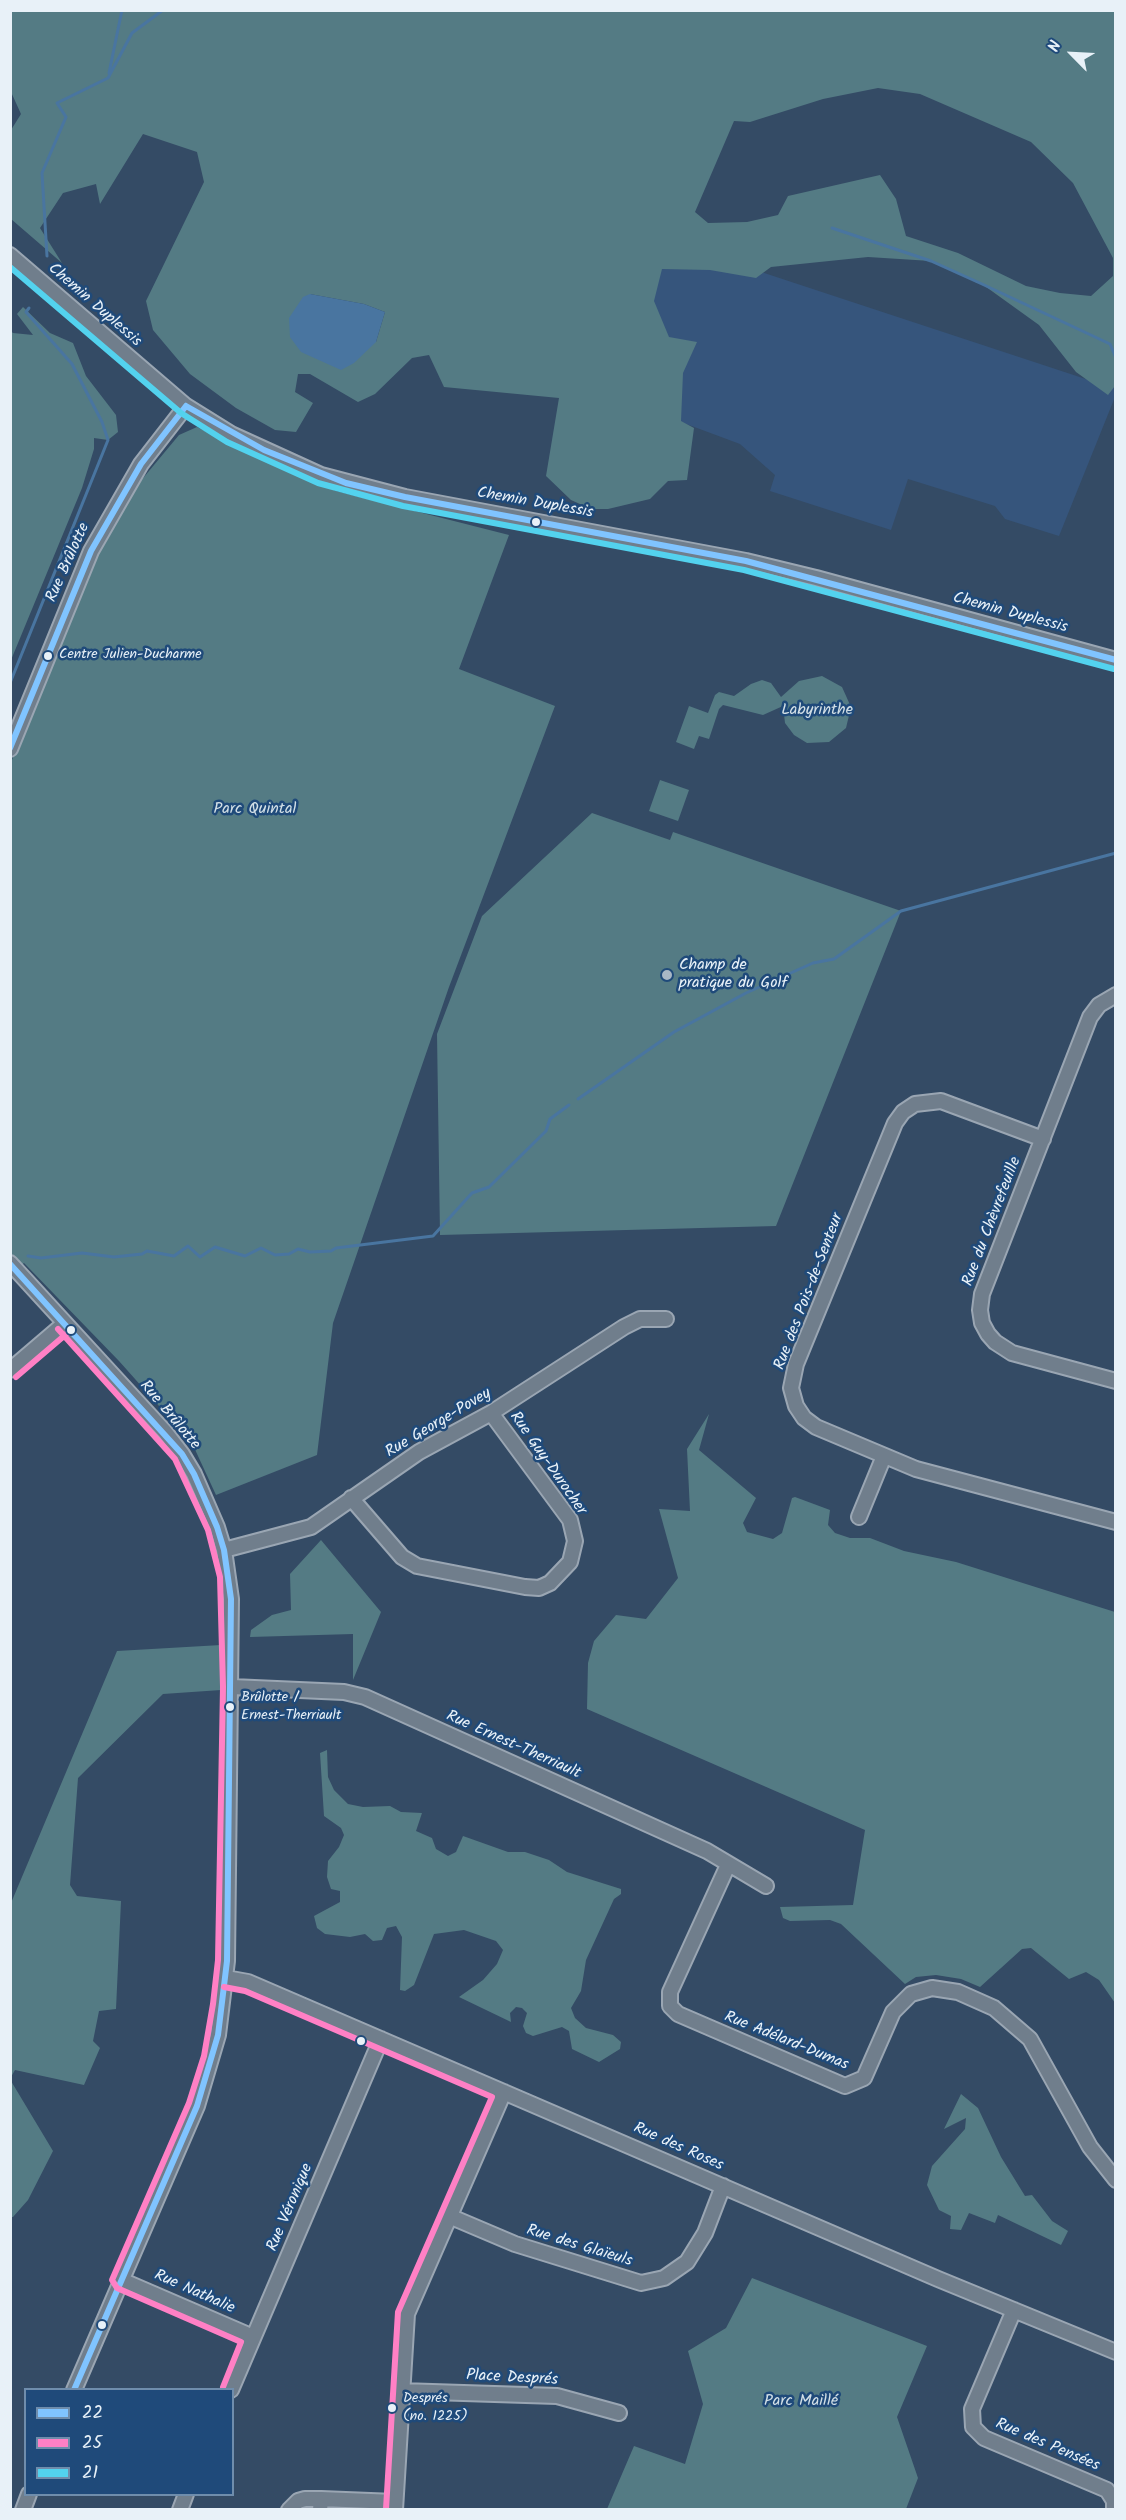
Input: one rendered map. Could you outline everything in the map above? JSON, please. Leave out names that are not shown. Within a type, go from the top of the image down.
[{"type":"street","name":"Chemin Duplessis","points":[[10,255],[186,406],[264,450],[321,475],[356,486],[746,561],[1116,660]]},
{"type":"street","name":"Rue Brûlotte","points":[[10,749],[91,551],[141,464],[186,406]]},
{"type":"street","name":"Rue du Chèvrefeuille","points":[[1111,997],[1090,1017],[982,1294],[980,1310],[982,1323],[995,1342],[1012,1353],[1116,1381]]},
{"type":"street","name":"Rue des Pois-de-Senteur","points":[[1043,1139],[941,1101],[915,1104],[903,1112],[895,1123],[796,1364],[791,1388],[796,1406],[804,1418],[816,1427],[884,1456],[939,1477],[1116,1522]]},
{"type":"street","name":"Rue Brûlotte","points":[[10,1263],[165,1432],[182,1454],[206,1500],[224,1550],[231,1599],[232,1687],[226,1978],[213,2058],[197,2106],[75,2388]]},
{"type":"street","name":"Rue George-Povey","points":[[224,1550],[303,1530],[434,1443],[491,1413],[624,1327],[640,1319],[666,1319]]},
{"type":"street","points":[[10,1370],[65,1323]]},
{"type":"street","name":"Rue Guy-Durocher","points":[[351,1498],[402,1557],[417,1566],[525,1587],[539,1588],[550,1583],[570,1562],[574,1541],[570,1520],[491,1413]]},
{"type":"street","points":[[859,1517],[884,1456]]},
{"type":"street","name":"Rue Ernest-Therriault","points":[[232,1687],[344,1692],[365,1697],[707,1851],[766,1886]]},
{"type":"street","name":"Rue Adélard-Dumas","points":[[728,1865],[670,1992],[670,2006],[678,2014],[845,2086],[864,2078],[893,2012],[911,1994],[932,1988],[958,1992],[994,2008],[1030,2039],[1093,2152],[1116,2180]]},
{"type":"street","name":"Rue des Roses","points":[[226,1978],[248,1982],[1116,2352]]},
{"type":"street","name":"Rue Véronique","points":[[232,2388],[381,2039]]},
{"type":"street","points":[[290,2510],[298,2501],[320,2504],[395,2506],[407,2314],[504,2092]]},
{"type":"street","name":"Rue des Glaïeuls","points":[[449,2216],[515,2244],[641,2283],[664,2278],[687,2262],[705,2234],[723,2186]]},
{"type":"street","name":"Rue Nathalie","points":[[121,2280],[253,2337]]},
{"type":"street","name":"Rue des Pensées","points":[[1014,2310],[972,2409],[973,2427],[984,2438],[1107,2490],[1114,2501],[1114,2510]]},
{"type":"street","name":"Place Després","points":[[401,2391],[557,2396],[619,2413]]},
{"type":"shaded area","points":[[649,235],[1116,389],[1115,397],[1059,536],[1005,519],[995,506],[908,479],[891,530],[770,491],[775,475],[740,444],[611,396]]},
{"type":"shaded area","points":[[310,294],[364,304],[385,312],[376,342],[354,363],[341,370],[301,352],[290,337],[289,318],[303,297]]},
{"type":"green space","points":[[11,11],[1115,11],[1115,386],[1108,395],[1076,372],[1039,325],[982,284],[931,261],[868,257],[771,267],[756,278],[710,270],[662,269],[654,301],[669,337],[697,342],[683,373],[681,421],[694,428],[687,480],[668,481],[650,499],[608,509],[591,509],[571,500],[546,476],[559,398],[444,387],[429,355],[412,358],[375,394],[358,402],[310,374],[298,374],[295,392],[313,403],[296,432],[275,430],[236,408],[190,374],[153,330],[146,301],[204,182],[197,152],[143,134],[100,204],[96,184],[63,193],[40,228],[62,263],[11,219],[11,130],[21,114],[11,92]],"holes":[[[878,88],[920,94],[1031,142],[1073,183],[1113,258],[1113,276],[1091,296],[1060,293],[1026,286],[958,253],[906,236],[896,199],[880,175],[788,196],[778,215],[747,222],[708,223],[695,212],[734,121],[750,122],[823,99]],[[310,294],[364,304],[385,312],[376,342]]]},
{"type":"green space","points":[[23,307],[50,333],[73,343],[86,376],[116,415],[118,432],[108,440],[94,438],[94,449],[82,488],[11,660],[10,330],[13,333],[33,335],[17,314]]},
{"type":"green space","name":"Parc Quintal","points":[[197,427],[270,464],[336,491],[509,535],[459,669],[555,706],[449,987],[333,1323],[317,1455],[216,1495],[192,1443],[119,1361],[24,1263],[11,1274],[10,765],[73,603],[129,495],[179,435]]},
{"type":"green space","name":"Labyrinthe","points":[[822,676],[842,687],[851,707],[846,728],[829,742],[807,743],[794,735],[785,723],[783,706],[763,715],[723,705],[719,709],[709,739],[699,736],[694,749],[676,742],[689,706],[708,713],[715,695],[719,692],[734,696],[751,684],[762,680],[771,683],[781,697],[799,681]]},
{"type":"green space","points":[[660,780],[689,790],[678,821],[649,811]]},
{"type":"green space","name":"Champ de pratique du Golf","points":[[592,813],[670,840],[673,832],[901,911],[776,1226],[440,1235],[437,1034],[482,916]]},
{"type":"green space","points":[[709,1414],[699,1450],[756,1498],[743,1523],[747,1532],[773,1539],[782,1533],[792,1498],[795,1497],[830,1510],[828,1525],[835,1533],[850,1538],[870,1538],[904,1551],[956,1562],[1115,1612],[1115,2003],[1099,1980],[1086,1972],[1069,1979],[1031,1948],[1022,1949],[980,1987],[961,1979],[936,1975],[916,1977],[905,1984],[841,1924],[830,1920],[790,1921],[783,1918],[780,1907],[853,1905],[865,1830],[587,1709],[588,1663],[594,1641],[616,1615],[646,1619],[678,1578],[659,1509],[690,1511],[687,1449]]},
{"type":"green space","points":[[321,1540],[381,1612],[353,1680],[353,1634],[250,1637],[251,1630],[272,1615],[291,1610],[290,1574]]},
{"type":"green space","points":[[221,1645],[221,1690],[163,1694],[78,1778],[70,1885],[77,1896],[121,1901],[116,2009],[99,2011],[93,2041],[100,2048],[84,2085],[15,2070],[11,2077],[11,1903],[117,1651]]},
{"type":"green space","points":[[327,1750],[328,1777],[334,1790],[348,1804],[363,1807],[390,1806],[401,1812],[422,1813],[416,1831],[432,1838],[436,1849],[448,1856],[456,1852],[463,1836],[508,1852],[525,1852],[549,1860],[567,1872],[621,1889],[621,1894],[614,1899],[586,1960],[581,1991],[571,2008],[575,2018],[586,2028],[613,2035],[621,2042],[620,2049],[599,2062],[572,2049],[569,2031],[562,2027],[533,2036],[526,2033],[523,2026],[527,2013],[522,2008],[516,2007],[510,2013],[511,2022],[459,1997],[483,1980],[497,1964],[503,1950],[496,1941],[464,1930],[434,1934],[414,1985],[405,1991],[400,1990],[402,1937],[396,1926],[387,1928],[382,1940],[373,1941],[365,1934],[350,1937],[325,1934],[317,1928],[314,1916],[340,1902],[340,1891],[331,1889],[327,1877],[328,1861],[339,1847],[344,1835],[341,1828],[324,1816],[320,1753]]},
{"type":"green space","points":[[11,2081],[53,2151],[28,2200],[13,2217],[10,2217]]},
{"type":"green space","points":[[961,2094],[978,2108],[1001,2157],[1025,2196],[1032,2195],[1052,2221],[1068,2231],[1061,2245],[998,2215],[995,2223],[969,2213],[961,2230],[950,2229],[951,2216],[939,2210],[927,2185],[932,2166],[965,2129],[966,2118],[944,2129]]},
{"type":"green space","name":"Parc Maillé","points":[[752,2278],[927,2346],[897,2417],[918,2478],[906,2509],[607,2509],[634,2446],[685,2464],[703,2404],[688,2351],[726,2328]]},
{"type":"waterway","points":[[109,73],[122,10]]},
{"type":"waterway","points":[[47,256],[42,173],[66,117],[57,103],[108,78],[132,33],[163,10]]},
{"type":"waterway","points":[[832,228],[931,261],[982,284],[1110,344],[1116,358]]},
{"type":"waterway","points":[[10,683],[108,440],[102,422],[72,364],[26,312],[29,308]]},
{"type":"waterway","points":[[578,1099],[674,1032],[746,993],[813,963],[834,959],[901,911],[1116,853]]},
{"type":"waterway","points":[[28,1256],[41,1258],[82,1253],[114,1257],[142,1254],[147,1251],[174,1256],[188,1246],[200,1257],[215,1247],[245,1256],[261,1248],[275,1255],[289,1254],[298,1249],[310,1252],[331,1251],[336,1248],[433,1236],[472,1193],[489,1187],[546,1131],[550,1119],[569,1105]]},
{"type":"transit line","name":"21","points":[[10,267],[181,413],[227,442],[318,483],[403,506],[744,570],[1114,669]]},
{"type":"transit line","name":"22","points":[[186,406],[264,450],[346,483],[405,497],[746,561],[1116,660]]},
{"type":"transit line","name":"22","points":[[10,748],[91,551],[141,464],[186,406]]},
{"type":"transit line","name":"22","points":[[10,1264],[182,1454],[194,1474],[217,1527],[224,1550],[231,1599],[227,1961],[218,2035],[197,2106],[75,2388]]},
{"type":"transit line","name":"25","points":[[58,1329],[175,1459],[208,1530],[220,1577],[223,1687],[218,1960],[213,2004],[204,2056],[189,2103],[112,2280],[117,2288],[241,2342],[223,2387]]},
{"type":"transit line","name":"25","points":[[16,1377],[71,1330]]},
{"type":"transit line","name":"25","points":[[224,1987],[245,1991],[492,2097],[398,2312],[386,2509]]},
{"type":"place","name":"Centre Julien-Ducharme","points":[[48,656]]},
{"type":"place","name":"Champ de pratique du Golf","points":[[667,975]]},
{"type":"place","name":"Brûlotte / Ernest-Therriault","points":[[230,1707]]},
{"type":"place","name":"Després (no. 1225)","points":[[392,2408]]}]
